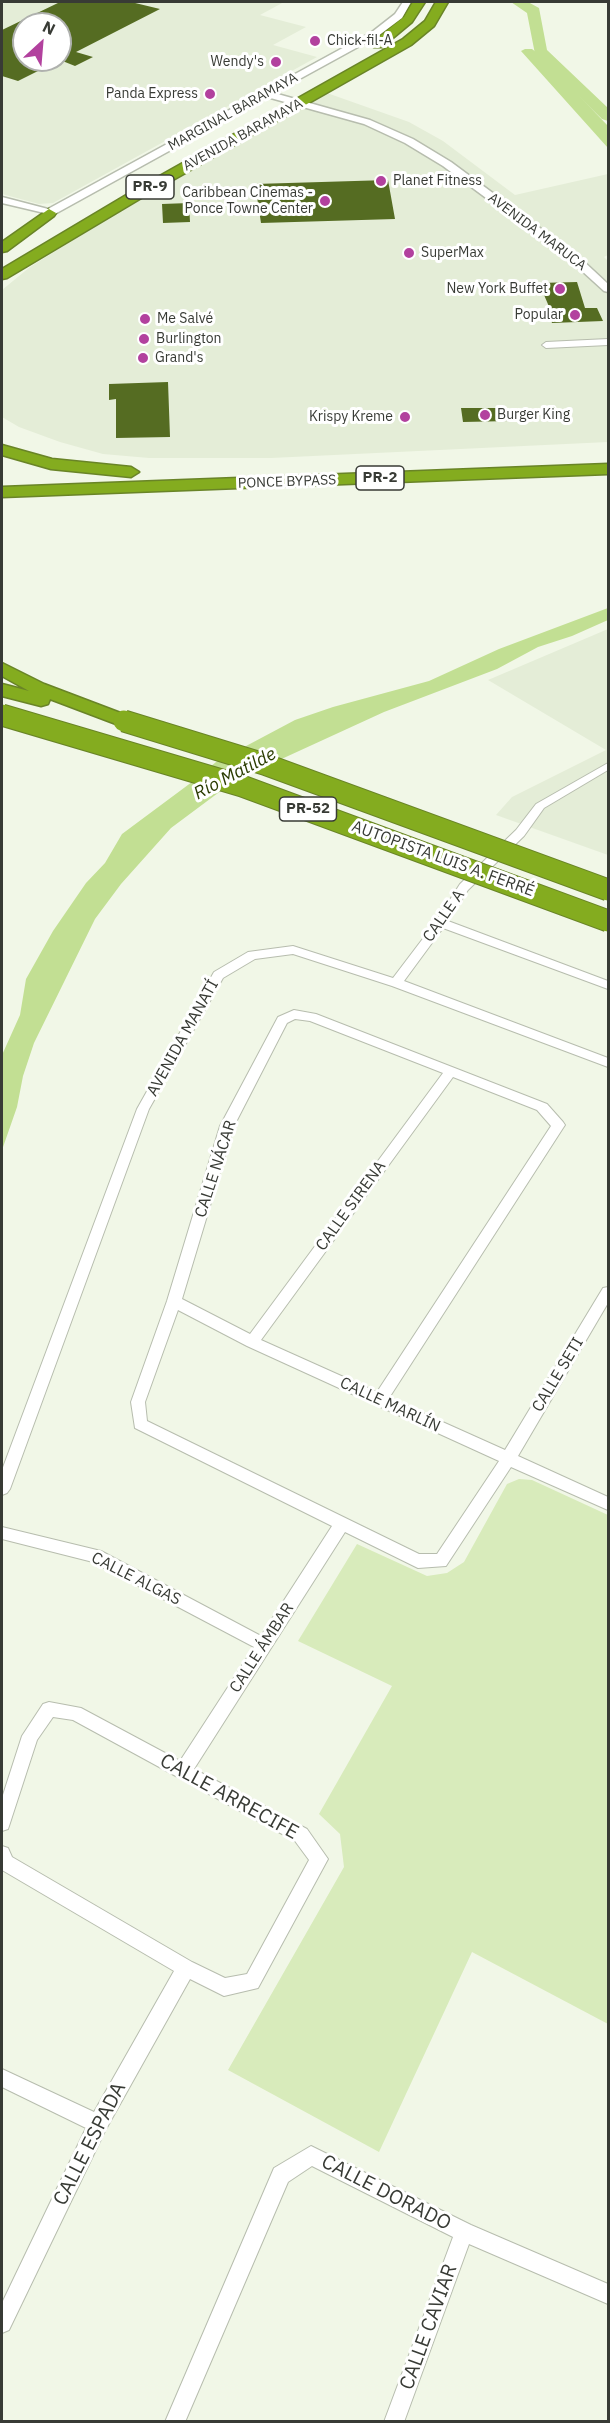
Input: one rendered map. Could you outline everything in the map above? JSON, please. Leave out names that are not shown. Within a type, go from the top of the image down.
[{"type":"highway","name":"AVENIDA BARAMAYA","points":[[2,260],[387,39],[408,19],[419,2]]},
{"type":"highway","name":"AVENIDA BARAMAYA","points":[[2,275],[292,95],[415,37],[435,17],[442,2]]},
{"type":"highway","points":[[2,248],[49,213]]},
{"type":"highway","points":[[2,450],[51,464],[131,472]]},
{"type":"highway","name":"PONCE BYPASS","points":[[2,476],[609,453]]},
{"type":"highway","name":"PONCE BYPASS","points":[[2,492],[609,469]]},
{"type":"highway","points":[[2,506],[68,489]]},
{"type":"highway","points":[[2,669],[37,688],[124,721]]},
{"type":"highway","name":"AUTOPISTA LUIS A. FERRÉ","points":[[2,690],[124,721],[264,764],[609,890]]},
{"type":"highway","name":"AUTOPISTA LUIS A. FERRÉ","points":[[2,715],[252,789],[609,921]]},
{"type":"street","name":"MARGINAL BARAMAYA","points":[[292,95],[389,25],[408,4]]},
{"type":"street","name":"MARGINAL BARAMAYA","points":[[49,213],[266,94]]},
{"type":"street","name":"AVENIDA MARUCA","points":[[266,94],[292,95],[378,118],[434,145],[600,266]]},
{"type":"street","name":"AVENIDA MARUCA","points":[[292,95],[367,122],[424,150],[574,259],[609,289]]},
{"type":"street","points":[[2,200],[49,213]]},
{"type":"street","points":[[546,345],[609,342]]},
{"type":"street","name":"CALLE A","points":[[396,983],[441,923],[464,887],[520,833],[540,806],[609,766]]},
{"type":"street","points":[[441,923],[609,985]]},
{"type":"street","name":"AVENIDA MANATÍ","points":[[2,1490],[143,1109],[218,975],[252,955],[293,950],[396,983],[609,1063]]},
{"type":"street","name":"CALLE NÁCAR","points":[[380,1400],[558,1125],[542,1107],[312,1017],[294,1014],[282,1020],[227,1126],[174,1301],[138,1402],[140,1424],[418,1561],[441,1561],[508,1459]]},
{"type":"street","name":"CALLE SIRENA","points":[[252,1342],[451,1071]]},
{"type":"street","name":"CALLE SETI","points":[[508,1459],[609,1292]]},
{"type":"street","name":"CALLE MARLÍN","points":[[174,1301],[252,1342],[609,1504]]},
{"type":"street","name":"CALLE ÁMBAR","points":[[183,1771],[342,1524]]},
{"type":"street","name":"CALLE ALGAS","points":[[2,1533],[96,1556],[264,1645]]},
{"type":"street","name":"CALLE ARRECIFE","points":[[2,1823],[30,1736],[49,1709],[75,1713],[302,1834],[319,1859],[252,1982],[224,1987],[186,1968],[6,1863],[2,1854]]},
{"type":"street","name":"CALLE ESPADA","points":[[2,2323],[98,2124],[186,1968]]},
{"type":"street","points":[[2,2078],[98,2124]]},
{"type":"street","name":"CALLE DORADO","points":[[175,2421],[281,2175],[311,2155],[464,2232],[609,2294]]},
{"type":"street","name":"CALLE CAVIAR","points":[[394,2421],[464,2232]]},
{"type":"shaded area","points":[[12,2],[284,2],[260,15],[306,27],[273,45],[317,57],[53,203],[39,204],[2,194],[2,4]]},
{"type":"shaded area","points":[[327,93],[409,122],[443,141],[515,195],[608,174],[608,255],[604,257],[608,261],[608,442],[271,458],[149,458],[103,454],[19,427],[2,417],[2,290],[30,267],[102,222]]},
{"type":"shaded area","points":[[608,629],[608,855],[496,815],[512,797],[606,750],[488,680]]},
{"type":"shaded area","points":[[519,1479],[532,1480],[608,1515],[608,2024],[472,1952],[379,2152],[228,2070],[344,1867],[340,1834],[319,1814],[392,1686],[298,1641],[357,1544],[427,1576],[447,1573],[464,1562],[507,1484]]},
{"type":"water","points":[[532,49],[541,56],[608,126],[608,148],[521,51]]},
{"type":"water","name":"Río Matilde","points":[[608,608],[608,620],[572,636],[538,647],[497,669],[384,712],[251,773],[218,793],[171,828],[121,884],[95,919],[34,1043],[23,1076],[17,1107],[2,1150],[2,1055],[20,1015],[26,979],[53,931],[86,883],[105,863],[122,834],[216,762],[295,720],[333,707],[429,681],[499,649]]},
{"type":"building","points":[[60,2],[131,2],[160,9],[76,52],[93,57],[75,66],[72,65],[72,12],[39,12]]},
{"type":"building","points":[[12,25],[12,72],[36,72],[18,81],[2,76],[2,30]]},
{"type":"building","name":"Caribbean Cinemas - Ponce Towne Center","points":[[388,180],[395,219],[261,223],[255,184]]},
{"type":"building","points":[[189,203],[190,222],[163,223],[162,204]]},
{"type":"building","points":[[577,282],[585,308],[597,308],[603,321],[552,323],[547,309],[550,309],[539,283]]},
{"type":"building","points":[[168,382],[170,437],[116,438],[116,399],[109,400],[109,384]]},
{"type":"building","name":"Burger King","points":[[461,408],[507,408],[510,421],[463,422]]},
{"type":"waterway","name":"Río Matilde","points":[[518,2],[534,11],[540,51],[608,116]]},
{"type":"place","name":"Chick-fil-A","points":[[315,41]]},
{"type":"place","name":"Wendy's","points":[[276,62]]},
{"type":"place","name":"Panda Express","points":[[210,94]]},
{"type":"place","name":"Planet Fitness","points":[[381,181]]},
{"type":"place","name":"Caribbean Cinemas - Ponce Towne Center","points":[[325,201]]},
{"type":"place","name":"SuperMax","points":[[409,253]]},
{"type":"place","name":"New York Buffet","points":[[560,289]]},
{"type":"place","name":"Popular","points":[[575,315]]},
{"type":"place","name":"Me Salvé","points":[[145,319]]},
{"type":"place","name":"Burlington","points":[[144,339]]},
{"type":"place","name":"Grand's","points":[[143,358]]},
{"type":"place","name":"Burger King","points":[[485,415]]},
{"type":"place","name":"Krispy Kreme","points":[[405,417]]}]
